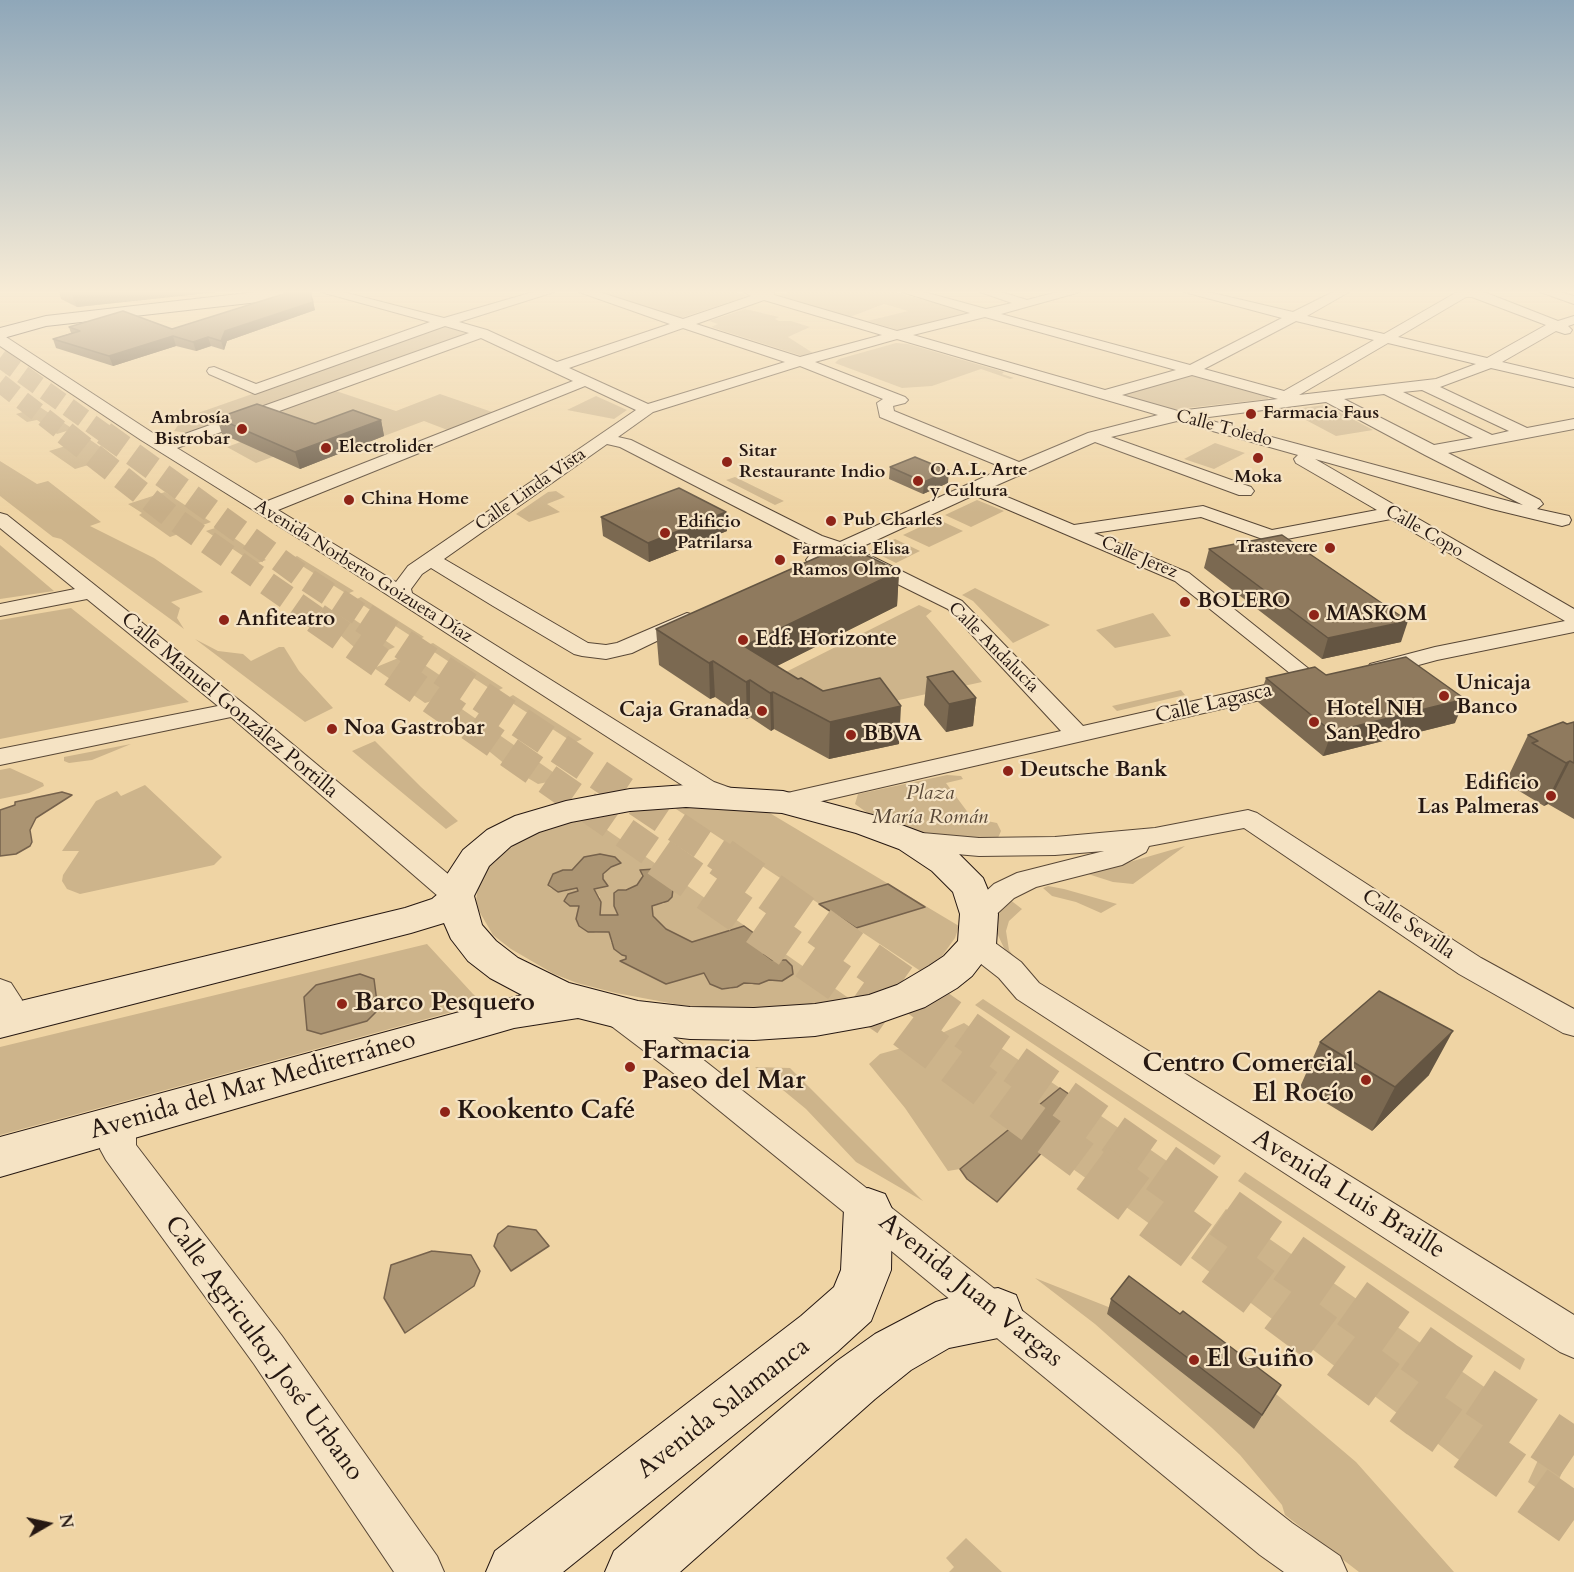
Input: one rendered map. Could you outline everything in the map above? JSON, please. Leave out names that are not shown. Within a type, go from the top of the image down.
[{"type":"street","name":"Avenida Norberto Goizueta Díaz","points":[[46,365],[164,447],[345,559],[403,598],[705,788],[730,797]]},
{"type":"street","points":[[214,370],[255,389],[322,365]]},
{"type":"street","points":[[164,447],[392,365]]},
{"type":"street","points":[[553,365],[647,409]]},
{"type":"street","points":[[557,367],[562,365]]},
{"type":"street","name":"Calle Linda Vista","points":[[403,598],[401,589],[423,564],[647,409],[788,365]]},
{"type":"street","points":[[808,365],[900,400],[885,403],[886,414],[1019,468]]},
{"type":"street","name":"Calle Toledo","points":[[1006,365],[1177,416],[1568,523]]},
{"type":"street","points":[[1178,365],[1294,398],[1344,365]]},
{"type":"street","points":[[1106,395],[1199,365]]},
{"type":"street","points":[[798,568],[1019,468],[1094,436],[1120,428],[1177,416],[1294,398],[1328,397],[1424,385],[1461,376],[1483,365]]},
{"type":"street","points":[[1498,365],[1574,384]]},
{"type":"street","points":[[1551,378],[1566,369]]},
{"type":"street","points":[[264,509],[586,381]]},
{"type":"street","points":[[1424,385],[1526,433]]},
{"type":"street","points":[[1387,390],[1490,440]]},
{"type":"street","points":[[1328,397],[1568,523]]},
{"type":"street","points":[[1431,451],[1574,424]]},
{"type":"street","points":[[1094,436],[1245,491]]},
{"type":"street","name":"Calle Andalucía","points":[[604,439],[625,443],[815,540],[842,549],[955,605],[1078,735]]},
{"type":"street","name":"Calle Copo","points":[[1276,443],[1574,618]]},
{"type":"street","name":"Calle Jerez","points":[[974,489],[1182,577],[1324,679]]},
{"type":"street","points":[[1568,523],[1556,509],[1574,505]]},
{"type":"street","points":[[1073,530],[1203,511],[1271,536],[1393,513]]},
{"type":"street","name":"Calle Manuel González Portilla","points":[[0,519],[236,709],[457,897]]},
{"type":"street","name":"Calle Linda Vista","points":[[345,559],[356,561],[375,572],[387,575],[423,564]]},
{"type":"street","points":[[423,564],[500,602],[582,649],[606,652],[624,648],[700,613]]},
{"type":"street","points":[[0,610],[91,592]]},
{"type":"street","points":[[1357,673],[1574,626]]},
{"type":"street","name":"Calle Lagasca","points":[[783,802],[1324,679]]},
{"type":"street","points":[[0,757],[236,709]]},
{"type":"street","points":[[854,786],[849,795],[848,804],[854,815],[868,825]]},
{"type":"street","points":[[1,1012],[411,920],[445,908],[457,897],[464,876],[476,858],[499,838],[527,824],[566,812],[630,800],[686,796],[783,802],[868,825],[911,841],[957,873],[970,887],[978,930]]},
{"type":"street","name":"Calle Sevilla","points":[[1155,837],[1248,819],[1470,966],[1574,1024]]},
{"type":"street","points":[[457,897],[464,929],[482,951],[504,969],[555,994],[596,1007],[690,1023],[754,1024],[843,1017],[911,996],[958,966],[1004,891],[1027,880],[1112,858],[1155,837]]},
{"type":"street","points":[[911,841],[1011,847],[1084,844],[1155,837]]},
{"type":"street","name":"Avenida Luis Braille","points":[[978,930],[1028,991],[1574,1338]]},
{"type":"street","name":"Avenida del Mar Mediterráneo","points":[[0,1157],[514,1012],[596,1007]]},
{"type":"street","name":"Avenida Juan Vargas","points":[[596,1007],[693,1070],[998,1313],[1276,1539],[1324,1572]]},
{"type":"street","name":"Calle Agricultor José Urbano","points":[[119,1123],[118,1149],[268,1350],[421,1572]]},
{"type":"street","name":"Avenida Salamanca","points":[[516,1572],[819,1334],[853,1304],[866,1270],[868,1209]]},
{"type":"street","points":[[635,1572],[856,1380],[893,1352],[936,1327],[964,1318],[998,1313]]},
{"type":"green space","points":[[334,365],[379,365],[187,433],[174,431],[181,421]]},
{"type":"green space","points":[[841,365],[981,365],[1004,372],[1002,374],[1014,378],[1010,379],[981,369],[932,386],[902,388]]},
{"type":"green space","points":[[1194,373],[1267,393],[1268,399],[1169,410],[1119,395]]},
{"type":"green space","points":[[333,390],[396,411],[440,394],[495,413],[450,431],[424,421],[384,436],[357,426],[256,463],[227,447],[281,427],[257,418]]},
{"type":"green space","points":[[596,396],[627,410],[614,419],[567,410]]},
{"type":"green space","points":[[1324,405],[1373,430],[1336,436],[1287,410]]},
{"type":"green space","points":[[40,407],[73,429],[57,434],[37,420],[27,422],[16,414]]},
{"type":"green space","points":[[89,439],[115,457],[75,469],[49,451]]},
{"type":"green space","points":[[1215,443],[1245,453],[1214,469],[1184,459]]},
{"type":"green space","points":[[0,461],[37,484],[48,481],[101,522],[90,526],[154,558],[203,592],[171,602],[180,608],[177,618],[184,629],[61,539],[53,537],[0,496]]},
{"type":"green space","points":[[735,477],[784,501],[775,505],[726,480]]},
{"type":"green space","points":[[556,491],[565,497],[547,504],[560,512],[529,522],[516,514],[548,492]]},
{"type":"green space","points":[[165,492],[211,522],[170,537],[139,515],[142,513],[128,504]]},
{"type":"green space","points":[[977,500],[1004,511],[971,527],[945,515]]},
{"type":"green space","points":[[937,519],[963,531],[929,547],[903,535]]},
{"type":"green space","points":[[218,527],[266,560],[255,564],[206,531]]},
{"type":"green space","points":[[895,539],[920,551],[896,563],[870,550]]},
{"type":"green space","points":[[0,545],[54,591],[0,599]]},
{"type":"green space","points":[[297,556],[354,591],[347,594],[291,559]]},
{"type":"green space","points":[[975,588],[1050,625],[1013,643],[973,601],[962,595]]},
{"type":"green space","points":[[361,597],[424,637],[417,640],[355,600]]},
{"type":"green space","points":[[919,605],[932,611],[926,616],[982,682],[825,716],[762,684]]},
{"type":"green space","points":[[71,608],[189,702],[0,739],[0,620]]},
{"type":"green space","points":[[337,608],[395,647],[368,659],[315,617]]},
{"type":"green space","points":[[1153,613],[1171,636],[1115,648],[1096,630]]},
{"type":"green space","points":[[195,639],[218,651],[243,654],[251,661],[279,647],[284,647],[299,671],[333,708],[305,722]]},
{"type":"green space","points":[[433,643],[503,688],[495,692],[425,646]]},
{"type":"green space","points":[[408,654],[459,688],[443,696],[563,779],[538,784],[506,765],[432,701],[425,703],[374,668]]},
{"type":"green space","points":[[1181,690],[1185,695],[1117,711],[1112,706]]},
{"type":"green space","points":[[513,695],[582,739],[574,743],[506,699]]},
{"type":"green space","points":[[375,741],[458,821],[446,829],[352,751]]},
{"type":"green space","points":[[131,744],[92,760],[69,763],[64,761],[64,757]]},
{"type":"green space","points":[[10,768],[43,783],[44,786],[29,793],[0,799],[0,770]]},
{"type":"green space","name":"Plaza María Román","points":[[947,775],[961,776],[963,779],[946,783],[972,818],[997,823],[1001,831],[998,838],[995,840],[940,837],[883,824],[855,804],[858,794]]},
{"type":"green space","points":[[145,785],[222,857],[214,865],[80,894],[67,889],[62,881],[63,875],[79,851],[62,851],[96,801],[117,791],[121,796]]},
{"type":"green space","points":[[673,807],[716,807],[768,812],[959,926],[955,938],[942,956],[922,972]]},
{"type":"green space","points":[[587,816],[850,999],[806,1007],[720,1009],[680,1005],[616,993],[577,983],[554,974],[511,949],[493,935],[476,901],[478,886],[488,866],[518,842],[541,831]],"holes":[[[600,854],[621,863],[611,867],[603,875],[607,886],[594,889],[600,897],[600,916],[618,916],[614,906],[614,893],[637,885],[641,881],[642,872],[666,883],[672,897],[663,904],[651,905],[653,916],[666,929],[690,941],[611,943],[609,932],[595,933],[577,912],[580,906],[570,906],[565,898],[568,894],[580,891],[578,887],[563,892],[550,888],[548,885],[572,870],[584,857]],[[743,926],[776,949],[763,954],[772,960],[789,963],[792,966],[793,970],[782,981],[769,979],[752,985],[743,983],[730,989],[710,984],[704,973],[666,984],[692,942]]]},
{"type":"green space","points":[[1185,846],[1133,884],[1113,882],[1088,874]]},
{"type":"green space","points":[[1048,886],[1117,904],[1101,913],[1076,902],[1052,896],[1043,888]]},
{"type":"green space","points":[[1009,899],[1022,909],[1009,921],[1006,931],[1009,950],[1019,963],[1004,948],[996,931],[998,915]]},
{"type":"green space","points":[[427,944],[473,994],[485,1003],[0,1135],[0,1047]]},
{"type":"green space","points":[[983,999],[1221,1156],[1214,1165],[975,1005]]},
{"type":"green space","points":[[964,1023],[1060,1088],[960,1169],[948,1171],[905,1108],[869,1064],[880,1054],[920,1043]]},
{"type":"green space","points":[[755,1067],[790,1068],[923,1201],[856,1162],[806,1109]]},
{"type":"green space","points":[[1085,1105],[1199,1183],[1161,1232],[1045,1149]]},
{"type":"green space","points":[[1245,1172],[1525,1359],[1520,1370],[1238,1181]]},
{"type":"green space","points":[[1226,1209],[1512,1406],[1478,1474],[1191,1258]]},
{"type":"green space","points":[[1035,1278],[1111,1308],[1107,1314],[1254,1429],[1276,1394],[1356,1462],[1454,1572],[1359,1572],[1285,1515],[1282,1505],[1240,1455],[1212,1428],[1095,1324]]},
{"type":"green space","points":[[1551,1432],[1573,1447],[1551,1498],[1528,1482]]},
{"type":"green space","points":[[966,1538],[1002,1572],[949,1572],[954,1567],[946,1558]]},
{"type":"shaded area","points":[[62,792],[72,795],[36,818],[30,830],[32,842],[30,846],[16,854],[0,856],[0,810],[15,805],[15,802]]},
{"type":"shaded area","points":[[600,854],[615,857],[621,863],[611,867],[603,874],[603,879],[608,886],[594,889],[601,902],[600,915],[618,915],[614,906],[614,893],[637,885],[643,876],[640,870],[655,869],[661,874],[661,881],[673,889],[672,897],[668,901],[652,906],[653,916],[666,929],[692,942],[744,926],[777,950],[764,954],[772,960],[786,960],[792,966],[793,974],[782,981],[744,983],[737,987],[722,989],[710,984],[704,973],[666,984],[620,961],[626,959],[626,956],[614,949],[609,932],[588,932],[579,926],[576,919],[579,906],[570,906],[564,901],[568,894],[578,891],[577,888],[558,892],[548,885],[553,874],[563,870],[572,870],[584,857]]},
{"type":"shaded area","points":[[888,884],[925,907],[856,928],[819,904]]},
{"type":"shaded area","points":[[360,974],[374,979],[378,1010],[367,1021],[321,1034],[307,1030],[304,997],[316,985]]},
{"type":"shaded area","points":[[1060,1088],[1085,1105],[997,1202],[967,1179],[960,1169]]},
{"type":"shaded area","points":[[508,1226],[536,1230],[549,1246],[511,1271],[494,1246],[498,1234]]},
{"type":"shaded area","points":[[432,1251],[471,1255],[480,1271],[474,1286],[405,1333],[384,1298],[391,1265]]},
{"type":"building","points":[[257,404],[315,424],[353,410],[381,420],[295,452],[217,418]]},
{"type":"building","points":[[915,457],[949,471],[924,482],[890,467]]},
{"type":"building","points":[[679,488],[726,512],[648,543],[601,517]]},
{"type":"building","points":[[1282,535],[1408,621],[1328,638],[1209,549]]},
{"type":"building","points":[[845,545],[899,571],[744,646],[798,679],[801,678],[823,691],[880,678],[901,706],[830,722],[773,692],[770,693],[750,680],[746,682],[713,661],[709,663],[656,629]]},
{"type":"building","points":[[1406,657],[1465,699],[1332,732],[1266,678],[1315,667],[1326,675]]},
{"type":"building","points":[[953,671],[976,698],[949,704],[927,677]]},
{"type":"building","points":[[1563,722],[1567,724],[1574,722],[1574,763],[1570,761],[1566,763],[1532,743],[1538,741],[1528,735]]},
{"type":"building","points":[[1379,991],[1453,1031],[1395,1087],[1320,1042]]},
{"type":"building","points":[[1129,1276],[1180,1314],[1183,1311],[1281,1385],[1262,1415],[1111,1299]]},
{"type":"tunnel","points":[[10,365],[107,435]]},
{"type":"tunnel","points":[[0,383],[67,435]]},
{"type":"tunnel","points":[[65,433],[173,518],[318,619]]},
{"type":"tunnel","points":[[104,433],[303,577],[367,619]]},
{"type":"tunnel","points":[[316,618],[661,858]]},
{"type":"tunnel","points":[[364,618],[723,858]]},
{"type":"tunnel","points":[[659,857],[899,1024],[1094,1169]]},
{"type":"tunnel","points":[[721,857],[1163,1169]]},
{"type":"tunnel","points":[[1092,1168],[1422,1413],[1574,1520]]},
{"type":"tunnel","points":[[1161,1168],[1441,1366],[1574,1455]]},
{"type":"place","name":"Farmacia Faus","points":[[1251,414]]},
{"type":"place","name":"Ambrosía Bistrobar","points":[[242,429]]},
{"type":"place","name":"Electrolider","points":[[326,448]]},
{"type":"place","name":"Moka","points":[[1258,458]]},
{"type":"place","name":"Sitar Restaurante Indio","points":[[727,462]]},
{"type":"place","name":"O.A.L. Arte y Cultura","points":[[918,481]]},
{"type":"place","name":"China Home","points":[[349,500]]},
{"type":"place","name":"Pub Charles","points":[[831,521]]},
{"type":"place","name":"Edificio Patrilarsa","points":[[665,533]]},
{"type":"place","name":"Trastevere","points":[[1330,548]]},
{"type":"place","name":"Farmacia Elisa Ramos Olmo","points":[[780,560]]},
{"type":"place","name":"BOLERO","points":[[1185,602]]},
{"type":"place","name":"MASKOM","points":[[1314,615]]},
{"type":"place","name":"Anfiteatro","points":[[224,620]]},
{"type":"place","name":"Edf. Horizonte","points":[[743,640]]},
{"type":"place","name":"Unicaja Banco","points":[[1444,696]]},
{"type":"place","name":"Caja Granada","points":[[762,711]]},
{"type":"place","name":"Hotel NH San Pedro","points":[[1314,722]]},
{"type":"place","name":"Noa Gastrobar","points":[[332,729]]},
{"type":"place","name":"BBVA","points":[[851,735]]},
{"type":"place","name":"Deutsche Bank","points":[[1008,771]]},
{"type":"place","name":"Edificio Las Palmeras","points":[[1551,796]]},
{"type":"place","name":"Barco Pesquero","points":[[342,1004]]},
{"type":"place","name":"Farmacia Paseo del Mar","points":[[630,1067]]},
{"type":"place","name":"Centro Comercial El Rocío","points":[[1366,1080]]},
{"type":"place","name":"Kookento Café","points":[[445,1112]]},
{"type":"place","name":"El Guiño","points":[[1194,1360]]}]
